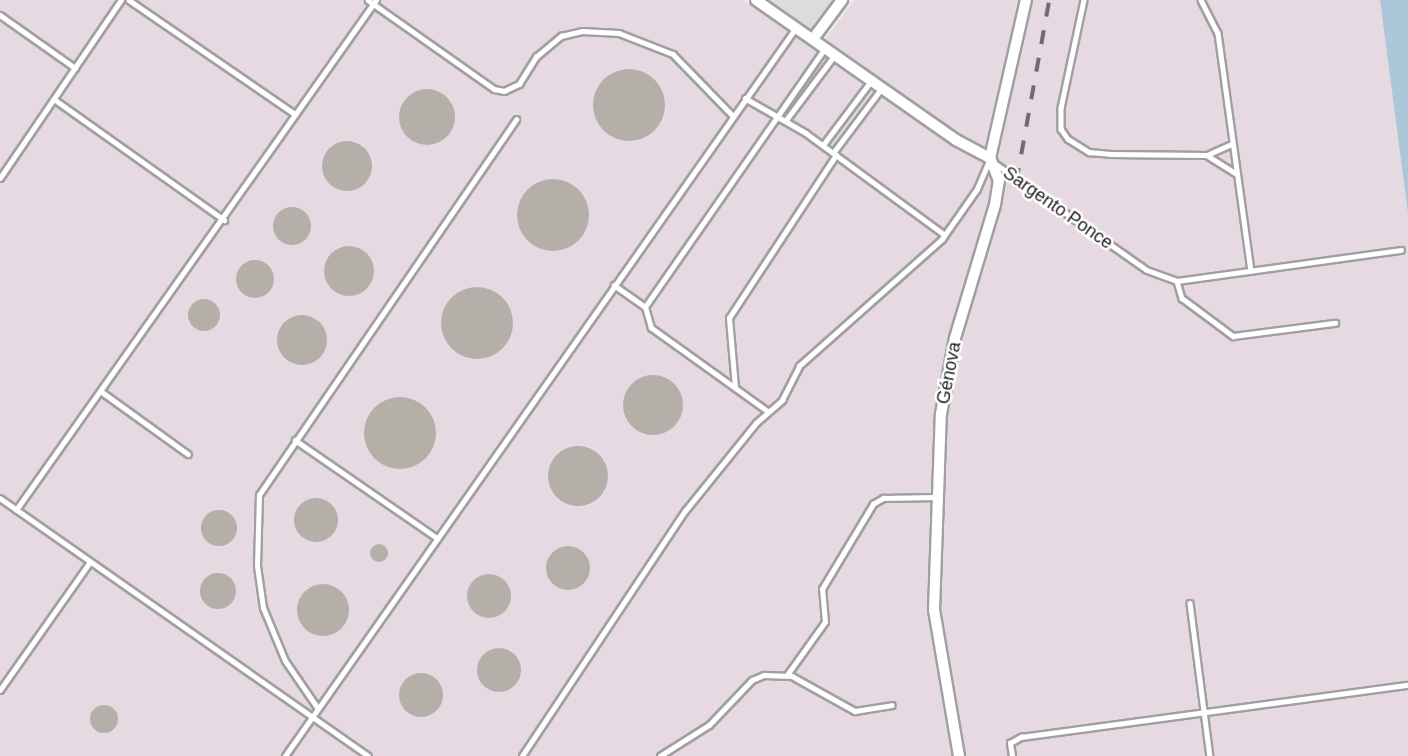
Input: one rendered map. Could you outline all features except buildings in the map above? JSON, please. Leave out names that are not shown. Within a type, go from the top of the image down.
[{"type":"street","name":"Sargento Ponce","points":[[756,0],[956,140],[990,158]]},
{"type":"street","points":[[813,39],[842,0]]},
{"type":"street","name":"Génova","points":[[959,756],[934,610],[937,497],[946,380],[985,246],[999,181],[990,158],[1026,0]]},
{"type":"lane","points":[[0,178],[121,0]]},
{"type":"lane","points":[[130,0],[295,114]]},
{"type":"lane","points":[[368,0],[375,2],[480,83],[504,91],[519,84],[536,57],[561,36],[582,31],[636,38],[683,62],[733,116]]},
{"type":"lane","points":[[1084,0],[1061,108],[1061,129],[1068,139],[1089,152],[1207,155],[1232,144]]},
{"type":"lane","points":[[1201,0],[1218,33],[1251,271]]},
{"type":"lane","points":[[16,510],[102,392],[375,2]]},
{"type":"lane","points":[[0,15],[75,68]]},
{"type":"lane","points":[[285,756],[796,27]]},
{"type":"lane","points":[[645,307],[825,47]]},
{"type":"lane","points":[[786,120],[835,54]]},
{"type":"lane","points":[[823,145],[871,80]]},
{"type":"lane","points":[[735,388],[729,318],[835,154],[882,88]]},
{"type":"lane","points":[[745,98],[778,115],[823,145],[945,235]]},
{"type":"lane","points":[[54,99],[224,219]]},
{"type":"lane","points":[[318,709],[272,634],[257,566],[259,495],[516,120]]},
{"type":"lane","points":[[1207,155],[1236,173]]},
{"type":"lane","points":[[522,756],[685,511],[768,412],[788,393],[808,356],[945,235],[977,189],[990,158]]},
{"type":"lane","name":"Sargento Ponce","points":[[990,158],[1016,182],[1147,270],[1177,281],[1401,250]]},
{"type":"lane","points":[[1177,281],[1182,298],[1233,336],[1335,323]]},
{"type":"lane","points":[[614,285],[645,307],[651,328],[768,412]]},
{"type":"lane","points":[[102,392],[188,454]]},
{"type":"lane","points":[[295,440],[438,538]]},
{"type":"lane","points":[[787,675],[825,622],[822,589],[873,504],[883,498],[937,497]]},
{"type":"lane","points":[[0,498],[368,756]]},
{"type":"lane","points":[[0,690],[90,562]]},
{"type":"lane","points":[[1190,603],[1210,756]]},
{"type":"lane","points":[[660,756],[709,725],[752,680],[787,675],[855,710],[892,705]]},
{"type":"lane","points":[[1012,756],[1010,743],[1021,737],[1408,685]]},
{"type":"shaded area","points":[[0,0],[743,0],[817,50],[854,0],[1380,0],[1408,214],[1408,756],[0,756]]},
{"type":"shaded area","points":[[765,0],[833,0],[810,31]]},
{"type":"water","points":[[1380,0],[1408,0],[1408,214]]},
{"type":"railway","points":[[1016,182],[1049,0]]}]
